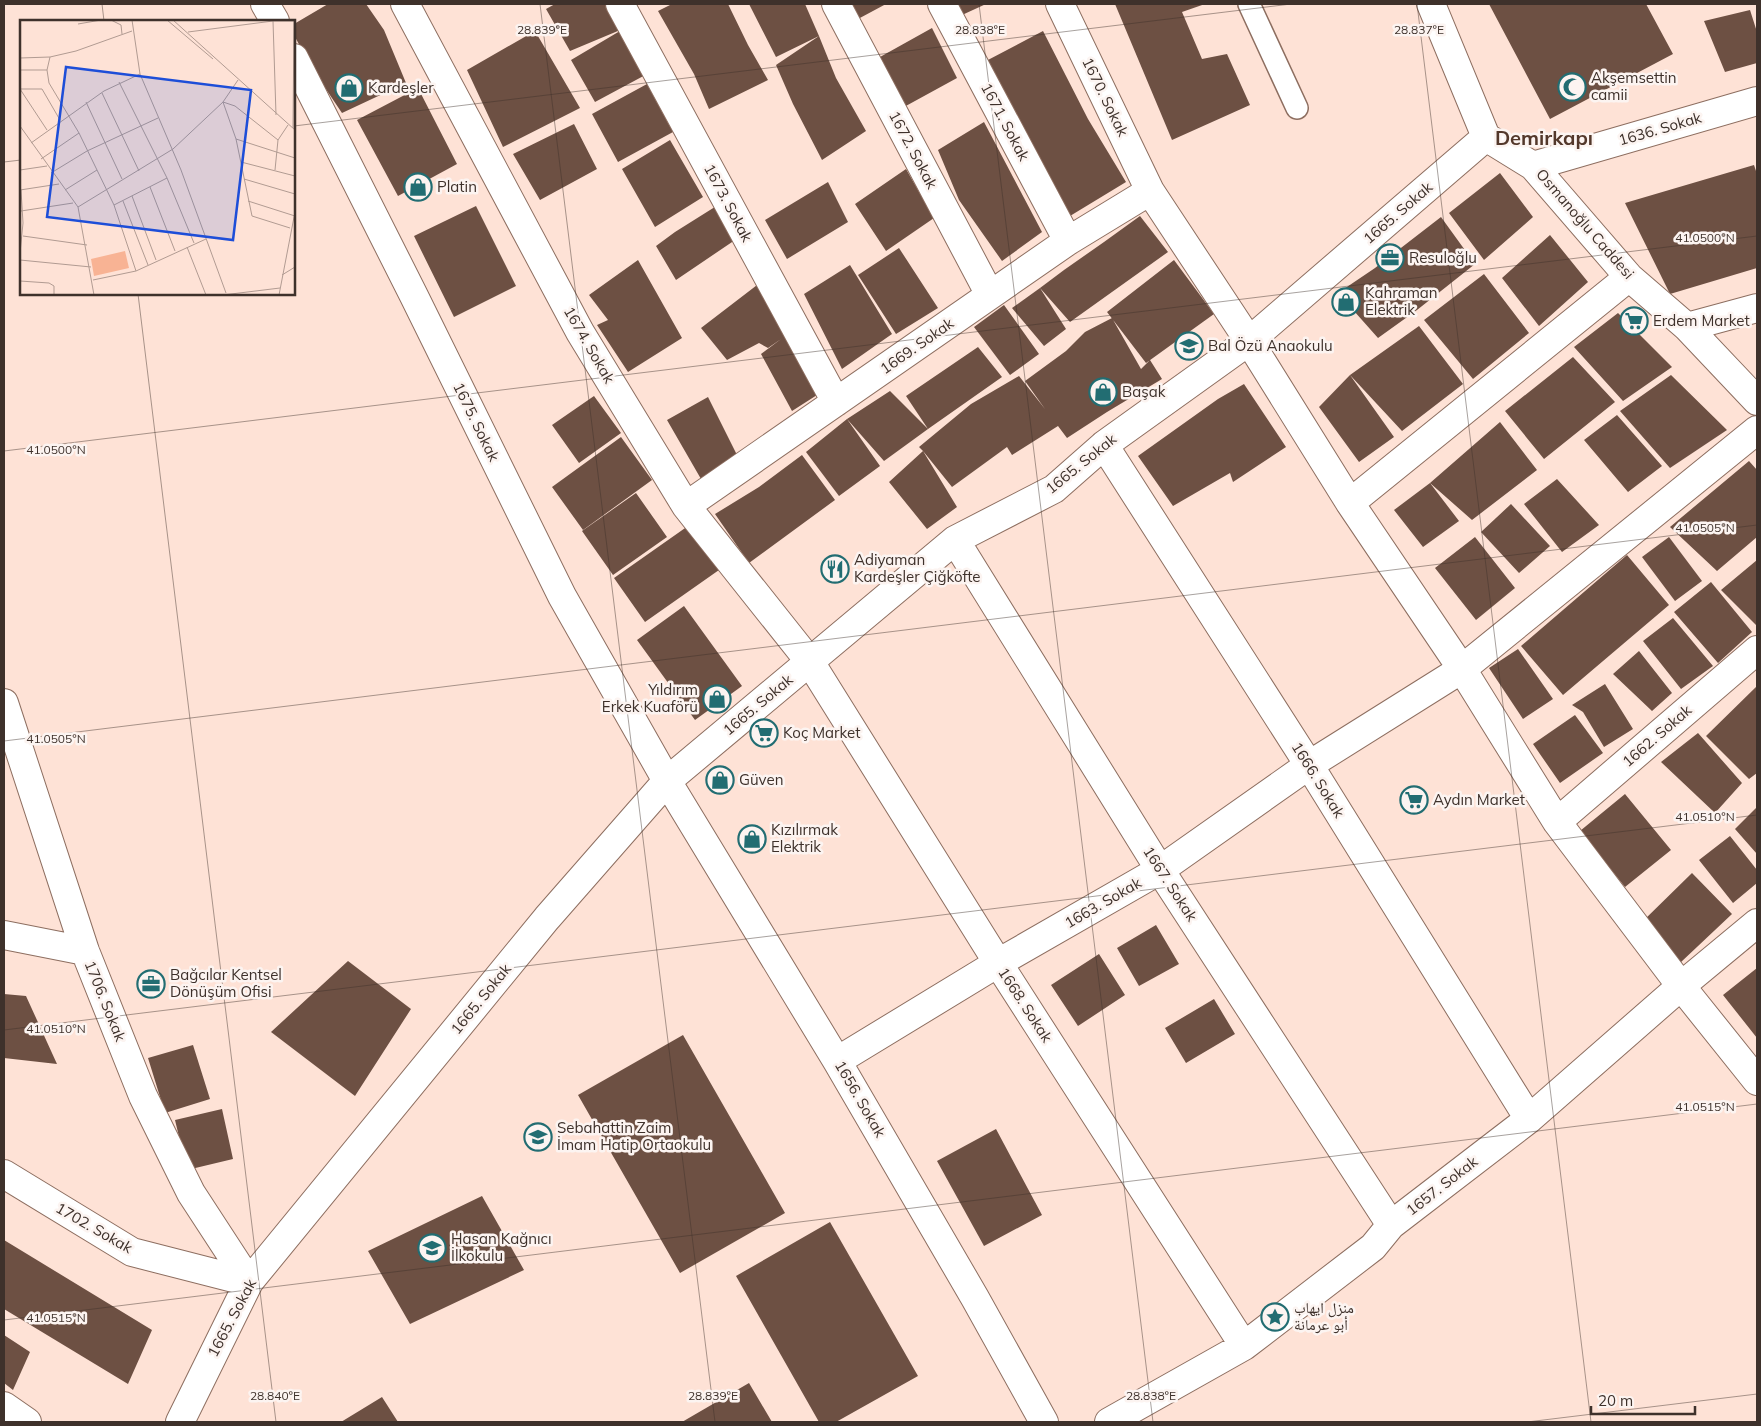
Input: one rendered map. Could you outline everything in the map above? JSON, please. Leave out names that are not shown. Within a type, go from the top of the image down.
[{"type":"street","points":[[265,4],[274,20]]},
{"type":"street","name":"1674. Sokak","points":[[405,4],[580,332],[686,506],[810,662]]},
{"type":"street","name":"1673. Sokak","points":[[620,4],[836,402]]},
{"type":"street","name":"1672. Sokak","points":[[836,4],[990,295]]},
{"type":"street","name":"1671. Sokak","points":[[942,4],[1068,241]]},
{"type":"street","name":"1670. Sokak","points":[[1060,4],[1150,191],[1249,341],[1350,502],[1462,669],[1557,822],[1681,986],[1757,1081]]},
{"type":"street","points":[[1431,4],[1486,137]]},
{"type":"street","name":"1675. Sokak","points":[[295,60],[562,596],[668,781]]},
{"type":"street","name":"1636. Sokak","points":[[1534,166],[1757,101]]},
{"type":"street","name":"Osmanoğlu Caddesi","points":[[1486,137],[1534,166],[1630,276],[1687,327],[1757,401]]},
{"type":"street","name":"1665. Sokak","points":[[180,1422],[248,1282],[547,918],[668,781],[955,540],[1054,489],[1104,445],[1249,341],[1486,137]]},
{"type":"street","name":"1669. Sokak","points":[[686,506],[1068,241],[1150,191]]},
{"type":"street","points":[[1350,502],[1630,276]]},
{"type":"street","points":[[1687,327],[1757,308]]},
{"type":"street","name":"1663. Sokak","points":[[837,1060],[998,963],[1160,870],[1309,765],[1462,669],[1757,430]]},
{"type":"street","name":"1666. Sokak","points":[[1104,445],[1309,765],[1529,1119]]},
{"type":"street","name":"1667. Sokak","points":[[955,540],[1160,870],[1391,1225]]},
{"type":"street","name":"1662. Sokak","points":[[1557,822],[1757,650]]},
{"type":"street","name":"1668. Sokak","points":[[810,662],[998,963],[1244,1346]]},
{"type":"street","name":"1706. Sokak","points":[[4,703],[10,739],[85,951],[143,1096],[191,1193],[248,1282]]},
{"type":"street","name":"1656. Sokak","points":[[668,781],[837,1060],[975,1298],[1044,1422]]},
{"type":"street","name":"1657. Sokak","points":[[1108,1422],[1244,1346],[1373,1247],[1391,1225],[1529,1119],[1681,986],[1756,927]]},
{"type":"street","points":[[4,935],[85,951]]},
{"type":"street","name":"1702. Sokak","points":[[4,1174],[132,1252],[248,1282]]},
{"type":"street","points":[[4,1406],[27,1422]]},
{"type":"lane","points":[[1249,4],[1297,108]]},
{"type":"building","points":[[328,4],[366,4],[384,30],[406,83],[342,113],[311,67],[295,37],[295,23]]},
{"type":"building","points":[[555,4],[610,4],[625,28],[570,51],[546,9]]},
{"type":"building","points":[[672,4],[728,4],[768,80],[709,109],[694,74],[658,11]]},
{"type":"building","points":[[749,4],[805,4],[819,36],[776,57]]},
{"type":"building","points":[[851,4],[886,4],[858,19]]},
{"type":"building","points":[[956,4],[986,4],[962,15]]},
{"type":"building","points":[[1115,4],[1205,4],[1182,12],[1202,59],[1227,54],[1250,105],[1172,140]]},
{"type":"building","name":"Akşemsettin camii","points":[[1489,4],[1646,4],[1673,54],[1550,119]]},
{"type":"building","points":[[1750,10],[1757,32],[1757,63],[1725,72],[1704,21]]},
{"type":"building","points":[[625,28],[649,73],[595,102],[571,60]]},
{"type":"building","points":[[932,28],[957,78],[904,107],[880,57]]},
{"type":"building","points":[[535,31],[580,108],[503,147],[467,70]]},
{"type":"building","points":[[1043,31],[1088,119],[1126,182],[1070,216],[1033,152],[986,61]]},
{"type":"building","points":[[819,36],[836,78],[866,131],[822,160],[793,104],[776,65]]},
{"type":"building","points":[[647,84],[673,132],[618,162],[592,114]]},
{"type":"building","points":[[418,88],[457,164],[398,196],[357,120]]},
{"type":"building","points":[[984,122],[1042,232],[1002,261],[959,200],[938,150]]},
{"type":"building","points":[[574,124],[597,169],[540,200],[513,154]]},
{"type":"building","points":[[670,140],[703,197],[655,227],[622,169]]},
{"type":"building","points":[[1754,165],[1757,174],[1757,268],[1670,294],[1625,203]]},
{"type":"building","points":[[906,169],[934,218],[886,251],[855,204]]},
{"type":"building","points":[[1500,173],[1533,217],[1484,260],[1449,213]]},
{"type":"building","points":[[828,182],[848,222],[787,259],[765,220]]},
{"type":"building","points":[[718,205],[738,238],[676,280],[656,246]]},
{"type":"building","points":[[476,206],[516,286],[454,317],[414,236]]},
{"type":"building","points":[[1140,216],[1168,252],[1070,322],[1040,288]]},
{"type":"building","points":[[1441,217],[1475,264],[1378,338],[1338,293],[1375,268]]},
{"type":"building","points":[[1550,235],[1588,282],[1539,326],[1502,278]]},
{"type":"building","points":[[899,248],[938,308],[896,334],[858,275]]},
{"type":"building","points":[[638,260],[682,338],[628,372],[597,325],[608,320],[589,295]]},
{"type":"building","points":[[1174,260],[1214,314],[1146,363],[1107,312]]},
{"type":"building","points":[[850,265],[892,334],[842,369],[804,294]]},
{"type":"building","points":[[1484,274],[1529,333],[1473,379],[1424,320]]},
{"type":"building","points":[[761,282],[828,388],[792,411],[761,354],[781,339],[768,348],[759,343],[727,360],[701,328]]},
{"type":"building","points":[[1040,288],[1066,329],[1044,346],[1012,308]]},
{"type":"building","points":[[1004,305],[1039,354],[1010,375],[974,327]]},
{"type":"building","points":[[1618,313],[1672,367],[1623,401],[1574,347]]},
{"type":"building","points":[[1112,318],[1141,369],[1150,360],[1162,379],[1067,438],[1058,426],[1012,455],[1007,447],[952,487],[919,447],[971,404],[1019,376],[1045,409],[1025,381],[1066,351],[1085,332]]},
{"type":"building","points":[[1419,326],[1463,384],[1402,431],[1350,375]]},
{"type":"building","points":[[978,347],[1002,377],[928,429],[906,396]]},
{"type":"building","points":[[1573,357],[1615,402],[1544,459],[1505,411]]},
{"type":"building","points":[[1350,375],[1394,437],[1359,462],[1319,407]]},
{"type":"building","points":[[1671,375],[1727,430],[1670,468],[1620,411]]},
{"type":"building","points":[[1244,384],[1286,447],[1233,482],[1230,473],[1173,506],[1138,456],[1218,399]]},
{"type":"building","points":[[890,391],[928,429],[884,461],[847,419]]},
{"type":"building","points":[[594,396],[621,433],[579,463],[552,425]]},
{"type":"building","points":[[708,397],[737,455],[701,479],[667,420]]},
{"type":"building","points":[[1617,415],[1662,466],[1628,492],[1584,440]]},
{"type":"building","points":[[847,419],[880,466],[839,496],[806,452]]},
{"type":"building","points":[[1500,422],[1537,470],[1472,520],[1430,483]]},
{"type":"building","points":[[621,437],[652,480],[583,530],[552,487]]},
{"type":"building","points":[[923,451],[957,507],[927,529],[889,482]]},
{"type":"building","points":[[802,455],[835,500],[749,563],[715,514],[759,487]]},
{"type":"building","points":[[1749,461],[1757,470],[1757,537],[1717,571],[1670,527]]},
{"type":"building","points":[[1557,479],[1599,525],[1562,552],[1524,504]]},
{"type":"building","points":[[1430,483],[1459,521],[1423,547],[1394,510]]},
{"type":"building","points":[[636,493],[667,537],[613,575],[582,531]]},
{"type":"building","points":[[1511,504],[1550,546],[1519,573],[1481,532]]},
{"type":"building","points":[[688,526],[719,570],[645,622],[614,578]]},
{"type":"building","points":[[1475,537],[1515,588],[1476,620],[1435,568]]},
{"type":"building","points":[[1669,537],[1702,581],[1675,601],[1642,557]]},
{"type":"building","points":[[1627,555],[1669,605],[1563,695],[1521,646]]},
{"type":"building","points":[[1757,560],[1757,626],[1721,590]]},
{"type":"building","points":[[1711,582],[1752,632],[1718,663],[1674,612]]},
{"type":"building","points":[[684,606],[742,686],[695,720],[637,640]]},
{"type":"building","points":[[1673,618],[1713,666],[1681,689],[1643,641]]},
{"type":"building","points":[[1518,649],[1553,699],[1523,719],[1489,668]]},
{"type":"building","points":[[1639,651],[1672,693],[1652,711],[1613,674]]},
{"type":"building","points":[[1605,684],[1633,729],[1604,747],[1583,712],[1572,705]]},
{"type":"building","points":[[1757,686],[1757,773],[1749,779],[1706,736]]},
{"type":"building","points":[[1575,715],[1603,753],[1560,783],[1533,744]]},
{"type":"building","points":[[1698,733],[1742,783],[1715,813],[1661,762]]},
{"type":"building","points":[[1625,794],[1671,850],[1625,887],[1580,831]]},
{"type":"building","points":[[1757,807],[1757,854],[1735,829]]},
{"type":"building","points":[[1730,836],[1757,870],[1757,883],[1733,903],[1699,860]]},
{"type":"building","points":[[1692,873],[1732,914],[1680,963],[1641,923]]},
{"type":"building","points":[[1156,925],[1179,964],[1139,986],[1117,948]]},
{"type":"building","points":[[1099,954],[1125,995],[1078,1026],[1051,985]]},
{"type":"building","points":[[348,961],[411,1009],[355,1096],[271,1032]]},
{"type":"building","points":[[1757,968],[1757,1038],[1723,995]]},
{"type":"building","points":[[4,994],[26,996],[57,1064],[4,1058]]},
{"type":"building","points":[[1214,999],[1235,1034],[1186,1063],[1165,1028]]},
{"type":"building","points":[[683,1035],[785,1213],[680,1273],[578,1095]]},
{"type":"building","points":[[193,1045],[210,1099],[165,1113],[148,1058]]},
{"type":"building","points":[[222,1109],[233,1159],[187,1170],[175,1120]]},
{"type":"building","points":[[996,1129],[1042,1215],[984,1246],[937,1161]]},
{"type":"building","points":[[482,1196],[524,1270],[410,1324],[368,1251]]},
{"type":"building","points":[[830,1222],[918,1376],[836,1422],[819,1422],[736,1276]]},
{"type":"building","points":[[4,1240],[152,1330],[128,1384],[4,1309]]},
{"type":"building","points":[[4,1335],[30,1352],[13,1390],[4,1383]]},
{"type":"building","points":[[749,1383],[772,1422],[682,1422]]},
{"type":"building","points":[[382,1397],[398,1422],[341,1422]]},
{"type":"place","name":"Akşemsettin camii","points":[[1572,87]]},
{"type":"place","name":"Kardeşler","points":[[349,88]]},
{"type":"place","name":"Platin","points":[[418,187]]},
{"type":"place","name":"Resuloğlu","points":[[1390,258]]},
{"type":"place","name":"Kahraman Elektrik","points":[[1346,302]]},
{"type":"place","name":"Erdem Market","points":[[1634,321]]},
{"type":"place","name":"Bal Özü Anaokulu","points":[[1189,346]]},
{"type":"place","name":"Başak","points":[[1103,392]]},
{"type":"place","name":"Adiyaman Kardeşler Çiğköfte","points":[[835,569]]},
{"type":"place","name":"Yıldırım Erkek Kuaförü","points":[[717,699]]},
{"type":"place","name":"Koç Market","points":[[764,733]]},
{"type":"place","name":"Güven","points":[[720,780]]},
{"type":"place","name":"Aydın Market","points":[[1414,800]]},
{"type":"place","name":"Kızılırmak Elektrik","points":[[752,839]]},
{"type":"place","name":"Bağcılar Kentsel Dönüşüm Ofisi","points":[[151,984]]},
{"type":"place","name":"Sebahattin Zaim İmam Hatip Ortaokulu","points":[[538,1137]]},
{"type":"place","name":"Hasan Kağnıcı İlkokulu","points":[[432,1248]]},
{"type":"place","name":"منزل ايهاب أبو عرمانة","points":[[1275,1317]]},
{"type":"district","name":"Demirkapı","points":[[1544,138]]}]
